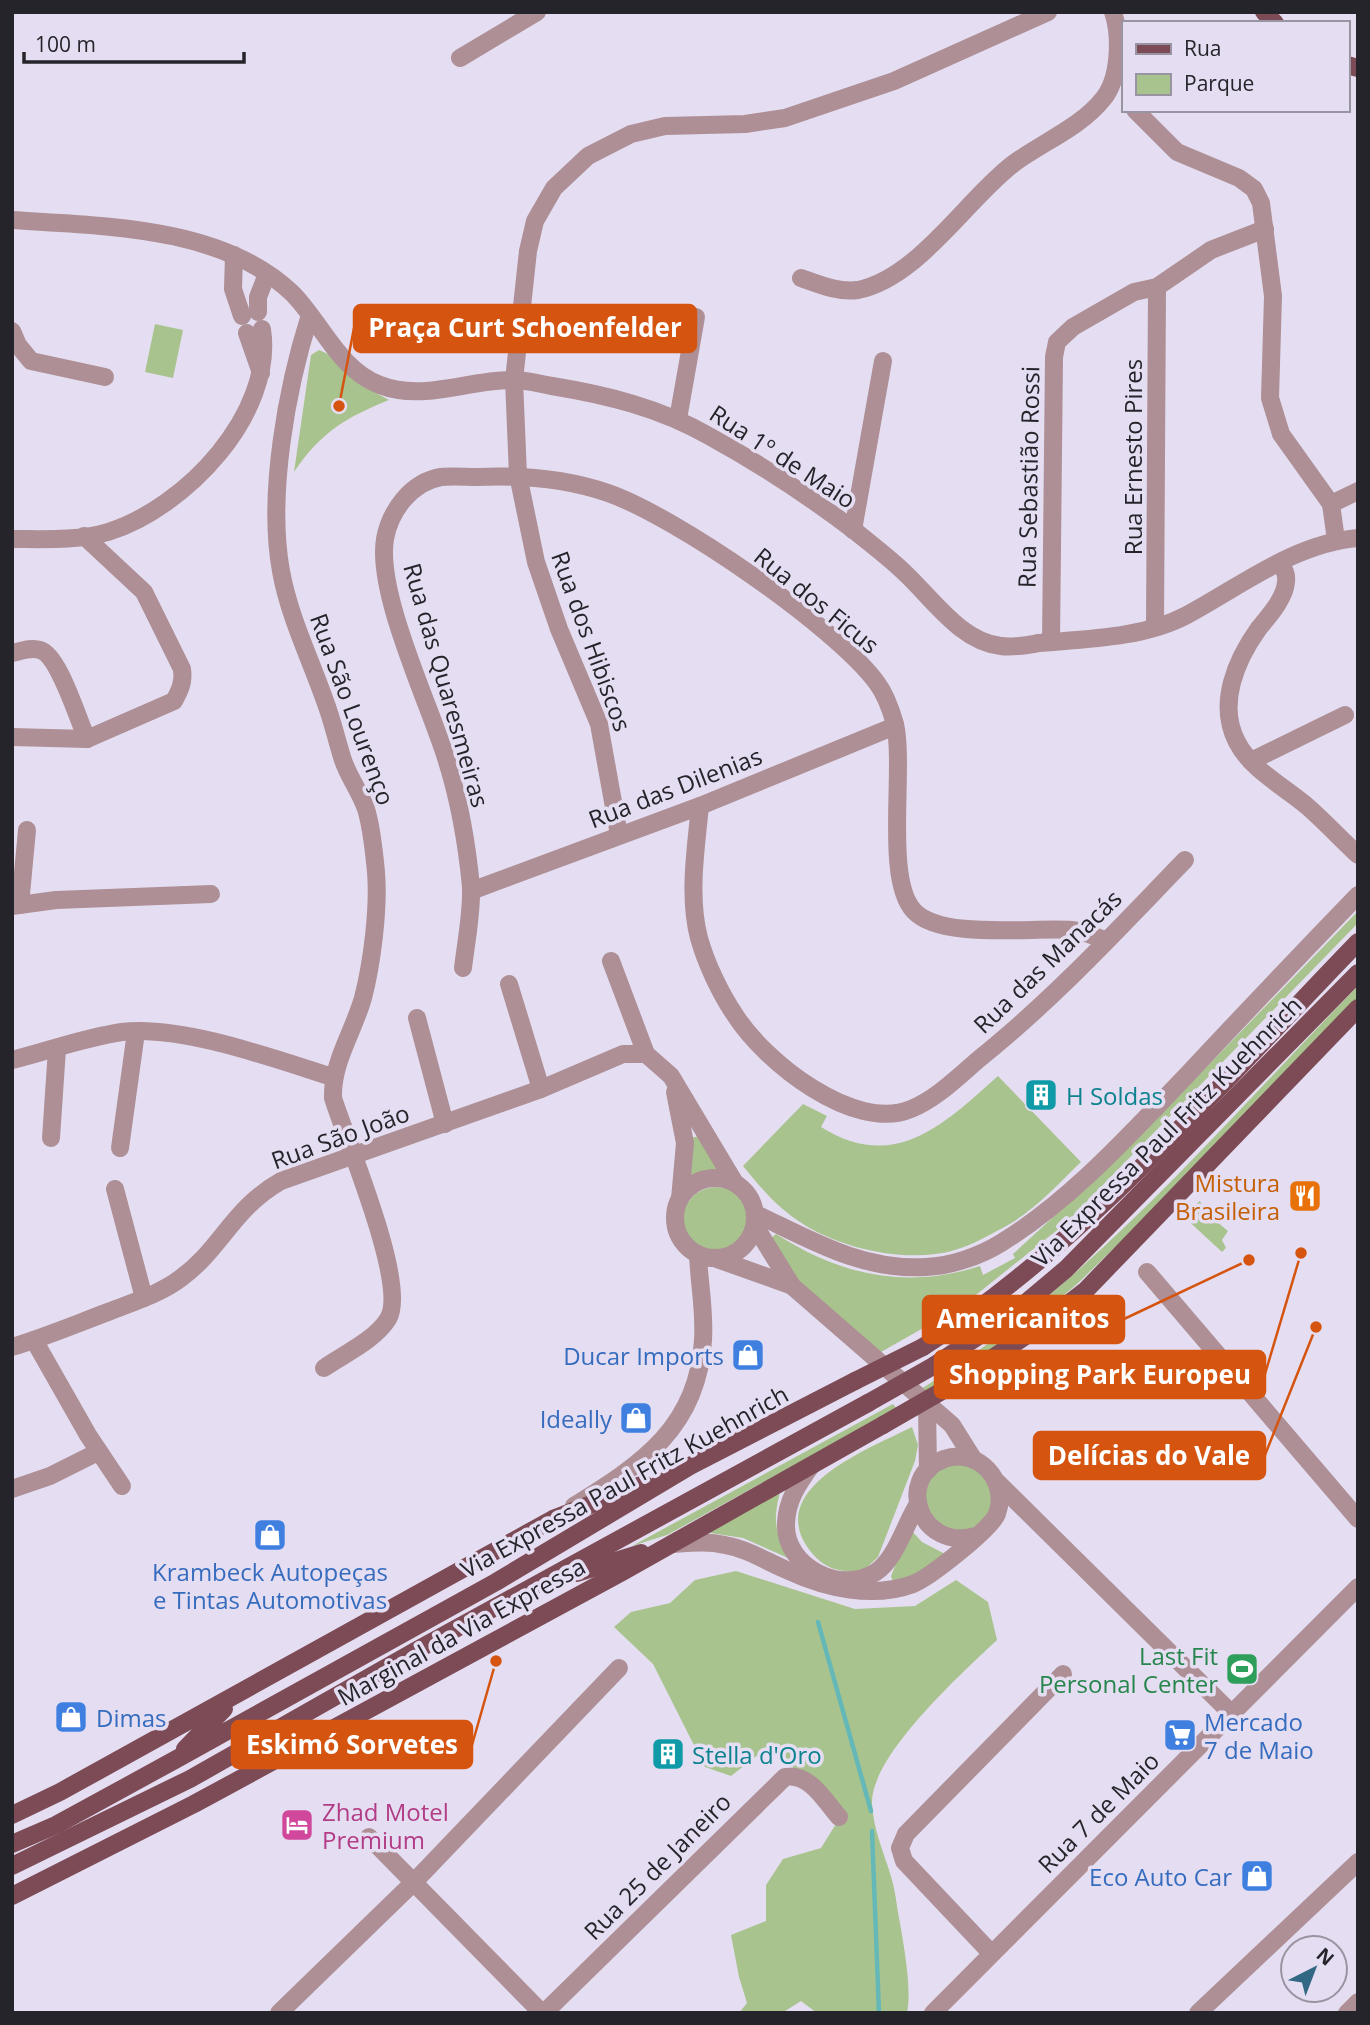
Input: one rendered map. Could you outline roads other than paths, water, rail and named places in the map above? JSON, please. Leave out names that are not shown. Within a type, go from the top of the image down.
[{"type":"main road","name":"Via Expressa Paul Fritz Kuehnrich","points":[[12,1844],[173,1761],[496,1581],[690,1466],[923,1347],[1000,1294],[1105,1203],[1358,942]]},
{"type":"main road","name":"Via Expressa Paul Fritz Kuehnrich","points":[[12,1866],[190,1779],[936,1365],[1016,1311],[1066,1269],[1358,973]]},
{"type":"main road","points":[[540,1584],[672,1544],[949,1387],[1033,1331],[1086,1290],[1358,1008]]},
{"type":"main road","points":[[12,1815],[60,1792],[553,1519],[690,1466]]},
{"type":"main road","name":"Marginal da Via Expressa","points":[[12,1896],[194,1804],[672,1544]]},
{"type":"main road","points":[[173,1761],[242,1692]]},
{"type":"main road","points":[[194,1804],[313,1709]]},
{"type":"street","points":[[460,58],[537,12]]},
{"type":"street","name":"Rua dos Hibiscos","points":[[620,835],[599,724],[559,629],[536,562],[519,475],[514,380],[528,251],[535,221],[554,188],[588,156],[631,134],[666,125],[745,124],[785,118],[894,81],[1048,12]]},
{"type":"street","points":[[801,278],[837,289],[857,290],[881,281],[933,243],[987,186],[1011,166],[1091,112],[1104,98],[1118,89],[1113,12]]},
{"type":"street","points":[[1137,112],[1177,152],[1239,178],[1254,189],[1261,203],[1273,296],[1270,398],[1281,434],[1331,504],[1336,540]]},
{"type":"street","name":"Rua 1º de Maio","points":[[12,220],[158,232],[233,255],[267,274],[292,293],[329,342],[354,369],[378,384],[403,391],[514,380],[603,394],[678,419],[759,464],[853,530],[903,571],[962,629],[981,641],[1003,647],[1155,626],[1189,614],[1280,563],[1336,540],[1358,538]]},
{"type":"street","name":"Rua Sebastião Rossi","points":[[1051,642],[1057,342],[1073,327],[1134,292],[1157,287],[1211,250],[1265,229]]},
{"type":"street","points":[[12,539],[84,536],[108,532],[176,497],[206,469],[231,437],[252,400],[261,373],[252,322],[233,289],[233,255]]},
{"type":"street","points":[[252,322],[267,274]]},
{"type":"street","name":"Rua Ernesto Pires","points":[[1155,626],[1157,287]]},
{"type":"street","name":"Rua São Lourenço","points":[[310,315],[296,361],[277,491],[280,570],[289,605],[326,703],[343,761],[366,810],[377,874],[371,957],[362,999],[332,1077]]},
{"type":"street","points":[[678,419],[696,317]]},
{"type":"street","points":[[12,331],[18,345],[31,361],[104,377]]},
{"type":"street","points":[[853,530],[883,361]]},
{"type":"street","name":"Rua dos Ficus","points":[[519,475],[608,493],[657,517],[728,560],[827,634],[860,664],[878,685],[895,726],[898,872],[902,891],[913,911],[932,924],[956,928],[1072,930],[1106,941]]},
{"type":"street","name":"Rua das Quaresmeiras","points":[[464,968],[471,891],[460,807],[445,755],[404,640],[385,568],[385,542],[390,519],[405,497],[425,482],[441,477],[519,475]]},
{"type":"street","points":[[1331,504],[1358,491]]},
{"type":"street","points":[[12,737],[87,739],[174,701],[183,680],[182,669],[144,592],[84,536]]},
{"type":"street","points":[[1280,563],[1286,573],[1284,591],[1249,642],[1237,666],[1228,697],[1230,722],[1237,743],[1251,761],[1308,807],[1358,855]]},
{"type":"street","points":[[12,653],[32,649],[48,654],[57,665],[87,739]]},
{"type":"street","points":[[1251,761],[1345,716]]},
{"type":"street","name":"Rua das Dilenias","points":[[471,891],[701,806],[895,726]]},
{"type":"street","name":"Rua das Manacás","points":[[701,806],[694,893],[699,937],[735,1016],[781,1064],[821,1093],[856,1110],[885,1116],[911,1110],[939,1092],[1038,1011],[1185,860]]},
{"type":"street","points":[[27,830],[16,905],[70,899],[211,894]]},
{"type":"street","points":[[755,1220],[838,1253],[896,1268],[928,1267],[961,1261],[999,1245],[1041,1216],[1134,1129],[1358,895]]},
{"type":"street","points":[[611,961],[646,1054],[671,1076],[735,1183],[752,1202],[755,1220],[792,1286],[952,1425],[974,1460]]},
{"type":"street","points":[[509,984],[541,1089]]},
{"type":"street","points":[[417,1018],[445,1124]]},
{"type":"street","points":[[12,1060],[122,1032],[136,1032],[191,1037],[332,1077],[333,1098],[387,1258],[394,1304],[388,1320],[324,1368]]},
{"type":"street","points":[[121,1148],[136,1032]]},
{"type":"street","points":[[51,1138],[57,1049]]},
{"type":"street","name":"Rua São João","points":[[12,1347],[144,1298],[181,1278],[204,1257],[239,1212],[258,1194],[308,1169],[353,1156],[541,1089],[623,1054],[646,1054]]},
{"type":"street","points":[[671,1076],[685,1143],[680,1199]]},
{"type":"street","points":[[735,1183],[714,1178],[704,1179],[686,1190],[676,1209],[677,1230],[689,1248],[792,1286]]},
{"type":"street","points":[[115,1189],[144,1298]]},
{"type":"street","points":[[706,1256],[736,1253],[751,1237],[755,1220]]},
{"type":"street","points":[[553,1519],[624,1475],[650,1455],[682,1416],[700,1371],[704,1339],[706,1256]]},
{"type":"street","points":[[1147,1272],[1358,1519]]},
{"type":"street","points":[[34,1340],[98,1452],[122,1486]]},
{"type":"street","points":[[927,1404],[928,1470]]},
{"type":"street","points":[[12,1489],[50,1476],[98,1452]]},
{"type":"street","points":[[811,1466],[791,1496],[786,1527],[792,1549],[806,1566],[825,1577],[844,1581],[863,1578],[877,1571],[887,1560],[918,1504],[921,1480],[928,1470],[955,1457],[974,1460],[985,1466],[997,1482],[1026,1507],[1232,1714]]},
{"type":"street","points":[[672,1544],[706,1542],[726,1545],[813,1581],[841,1588],[868,1591],[912,1584],[930,1576],[992,1522],[1000,1497],[997,1482]]},
{"type":"street","points":[[918,1504],[922,1516],[939,1534],[964,1539],[976,1536]]},
{"type":"street","points":[[997,1513],[1010,1507],[1026,1507]]},
{"type":"street","name":"Rua 7 de Maio","points":[[933,2013],[1358,1587]]},
{"type":"street","points":[[279,2013],[414,1882],[619,1668]]},
{"type":"street","points":[[992,1953],[904,1861],[900,1847],[906,1834],[1063,1674]]},
{"type":"street","name":"Rua 25 de Janeiro","points":[[543,2013],[785,1777],[795,1774],[804,1778],[839,1817]]},
{"type":"street","points":[[369,1837],[543,2013]]},
{"type":"street","points":[[1198,2013],[1358,1862]]},
{"type":"street","points":[[1347,2013],[1358,2002]]},
{"type":"waterway","points":[[818,1622],[871,1811]]},
{"type":"waterway","points":[[872,1831],[879,2013]]},
{"type":"place","name":"Praça Curt Schoenfelder","points":[[339,406]]},
{"type":"place","name":"H Soldas","points":[[1041,1095]]},
{"type":"place","name":"Mistura Brasileira","points":[[1305,1196]]},
{"type":"place","name":"Shopping Park Europeu","points":[[1301,1253]]},
{"type":"place","name":"Americanitos","points":[[1249,1260]]},
{"type":"place","name":"Delícias do Vale","points":[[1316,1327]]},
{"type":"place","name":"Ducar Imports","points":[[748,1355]]},
{"type":"place","name":"Ideally","points":[[636,1418]]},
{"type":"place","name":"Krambeck Autopeças e Tintas Automotivas","points":[[270,1535]]},
{"type":"place","name":"Eskimó Sorvetes","points":[[496,1661]]},
{"type":"place","name":"Last Fit Personal Center","points":[[1242,1669]]},
{"type":"place","name":"Dimas","points":[[71,1717]]},
{"type":"place","name":"Mercado 7 de Maio","points":[[1180,1735]]},
{"type":"place","name":"Stella d'Oro","points":[[668,1754]]},
{"type":"place","name":"Zhad Motel Premium","points":[[297,1825]]},
{"type":"place","name":"Eco Auto Car","points":[[1257,1876]]}]
